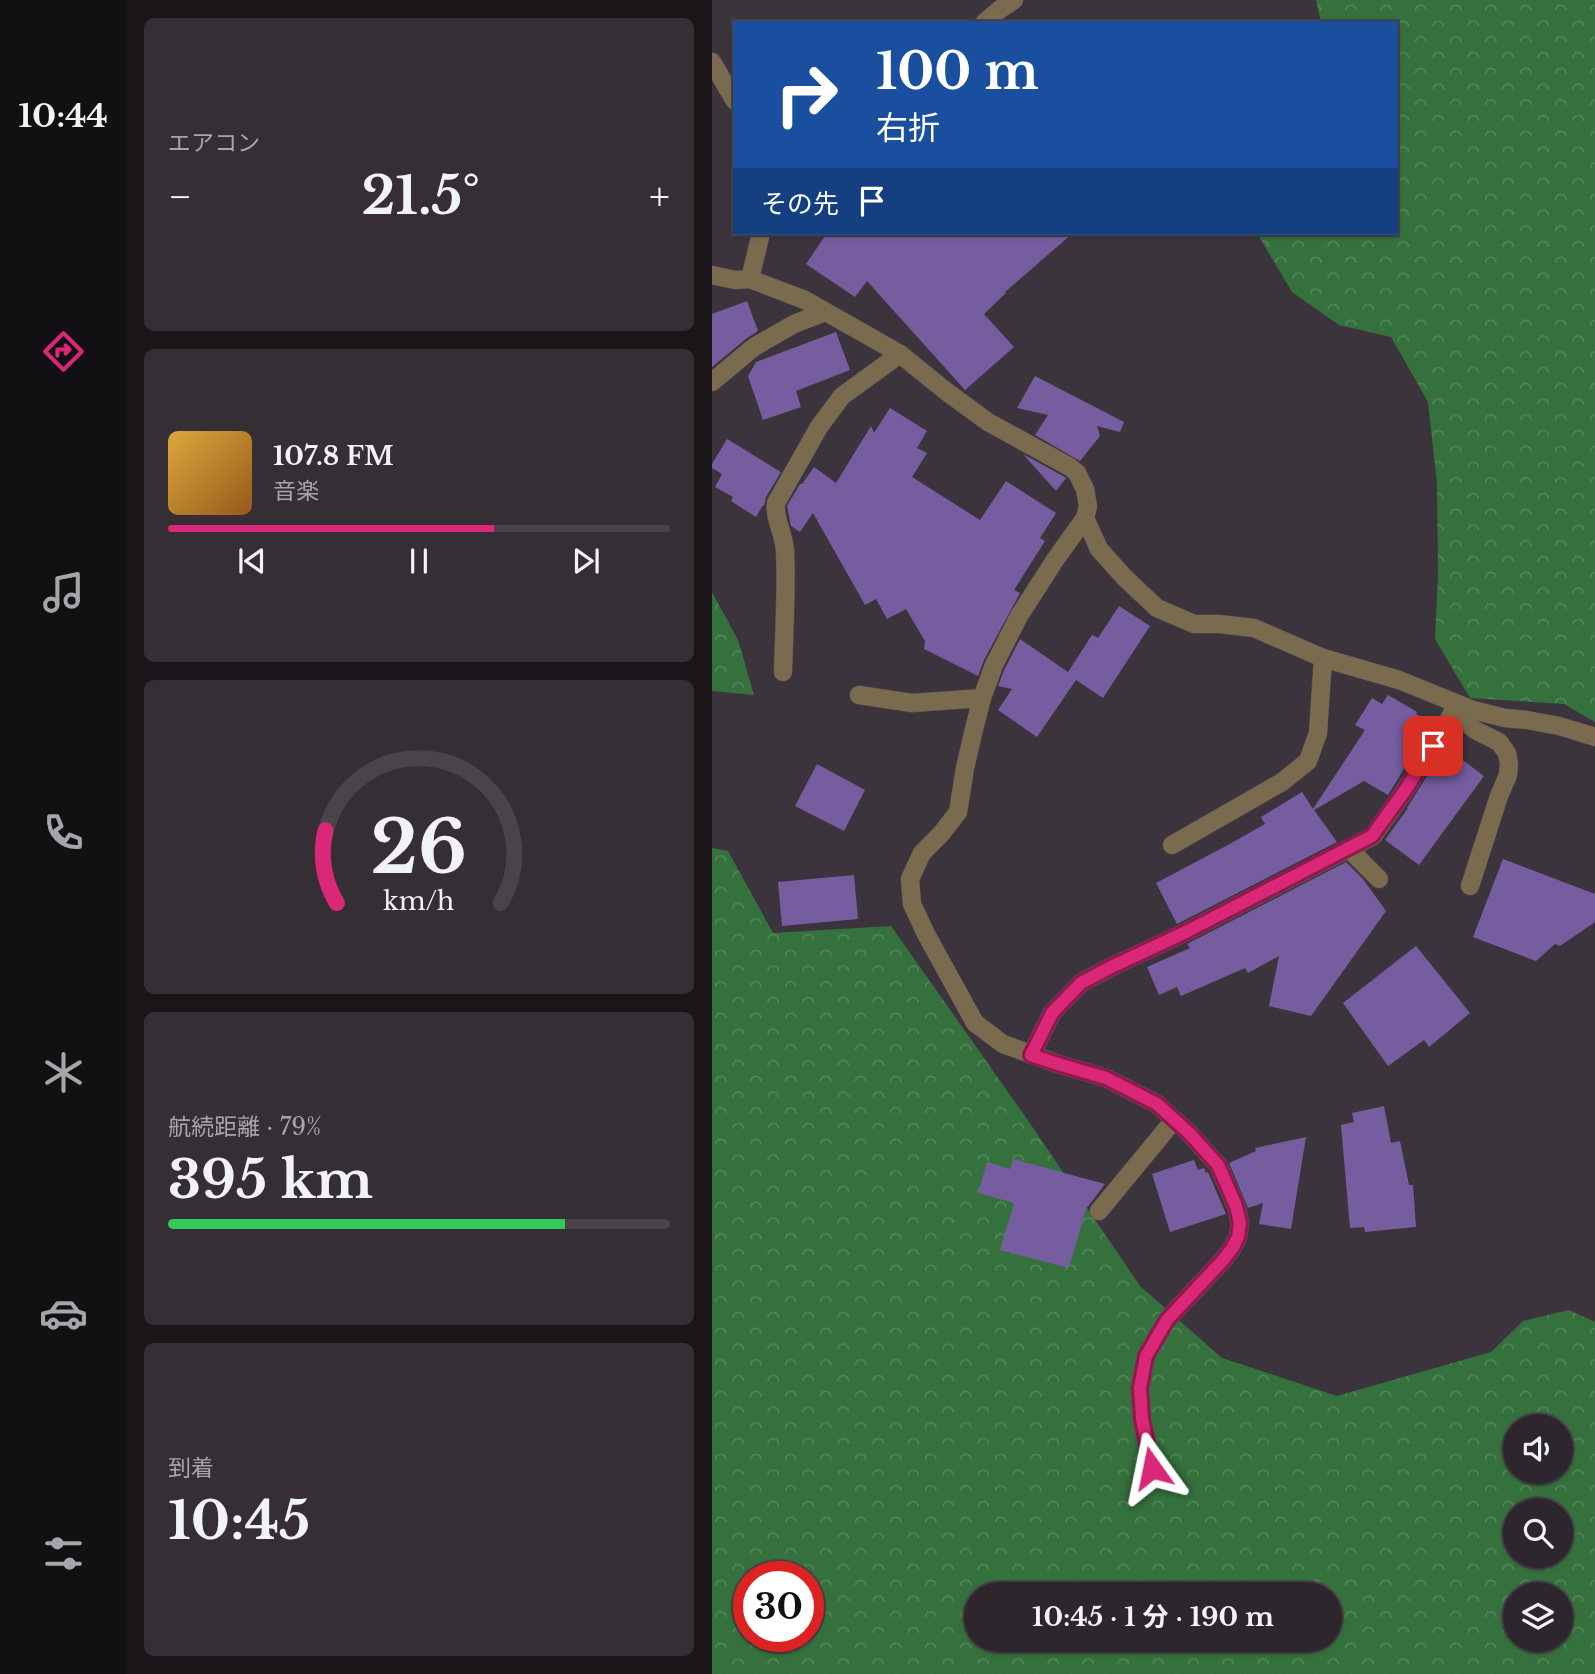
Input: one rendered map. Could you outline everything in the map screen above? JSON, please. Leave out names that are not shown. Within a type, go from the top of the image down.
[{"type":"street","points":[[987,21],[1014,0]]},
{"type":"street","points":[[712,62],[733,98]]},
{"type":"street","points":[[750,279],[761,235]]},
{"type":"street","points":[[712,275],[735,280],[750,279],[805,300],[900,354],[988,422],[1070,467],[1077,473],[1085,489],[1088,506],[1085,518],[1019,616],[994,666],[982,698],[965,768],[958,812],[922,853],[910,879],[912,904],[975,1023],[1003,1044],[1106,1078],[1157,1104],[1190,1134],[1218,1165],[1236,1206],[1240,1223],[1233,1247],[1167,1320],[1146,1356],[1140,1388],[1141,1408],[1152,1468]]},
{"type":"street","points":[[712,382],[754,347],[794,324],[825,312]]},
{"type":"street","points":[[783,673],[786,568],[782,532],[775,512],[776,503],[819,426],[842,396],[900,354]]},
{"type":"street","points":[[1085,518],[1099,550],[1124,577],[1157,608],[1194,624],[1254,628],[1323,658],[1399,680],[1455,707],[1527,720],[1595,737]]},
{"type":"street","points":[[1172,845],[1282,782],[1308,761],[1318,733],[1323,658]]},
{"type":"street","points":[[859,695],[912,703],[982,698]]},
{"type":"street","points":[[1031,1055],[1052,1013],[1081,983],[1372,836],[1406,789],[1455,707]]},
{"type":"street","points":[[1455,707],[1475,730],[1499,742],[1507,753],[1509,764],[1508,775],[1470,886]]},
{"type":"street","points":[[1349,849],[1379,879]]},
{"type":"street","points":[[1099,1211],[1174,1119]]},
{"type":"green space","points":[[1316,0],[1595,0],[1595,722],[1564,704],[1470,698],[1435,639],[1438,575],[1437,483],[1428,402],[1391,337],[1339,325],[1292,292],[1258,235],[1398,235],[1398,21],[1321,21]]},
{"type":"green space","points":[[712,592],[738,640],[754,695],[712,691]]},
{"type":"green space","points":[[712,848],[728,851],[773,933],[891,926],[1140,1286],[1222,1358],[1337,1396],[1491,1352],[1523,1321],[1569,1310],[1595,1322],[1595,1674],[712,1674]]},
{"type":"building","points":[[826,235],[1071,235],[1005,292],[984,314],[1014,347],[965,390],[867,281],[855,297],[806,264]]},
{"type":"building","points":[[747,301],[758,331],[712,367],[712,314]]},
{"type":"building","points":[[836,332],[850,370],[796,391],[801,407],[763,420],[748,376],[756,362]]},
{"type":"building","points":[[1035,376],[1124,422],[1120,432],[1097,426],[1100,436],[1080,461],[1035,435],[1048,415],[1017,408]]},
{"type":"building","points":[[890,408],[927,431],[917,448],[927,453],[912,477],[980,520],[1006,481],[1056,513],[1040,538],[1045,541],[1014,590],[1020,593],[978,676],[924,649],[925,641],[906,609],[887,619],[876,599],[865,605],[813,513],[800,532],[791,526],[787,506],[814,467],[836,483],[871,426],[874,433]]},
{"type":"building","points":[[727,439],[781,472],[756,517],[731,501],[733,497],[715,487],[722,474],[712,468],[712,464]]},
{"type":"building","points":[[1023,454],[1066,478],[1056,491]]},
{"type":"building","points":[[1119,606],[1150,626],[1103,698],[1076,680],[1037,737],[998,710],[1012,689],[998,686],[1020,639],[1068,672],[1092,635],[1098,638]]},
{"type":"building","points":[[1388,695],[1417,712],[1416,714],[1429,722],[1426,726],[1429,728],[1388,795],[1364,781],[1314,810],[1337,842],[1177,924],[1156,883],[1265,824],[1261,817],[1302,792],[1313,809],[1365,730],[1355,725],[1372,698],[1382,704]]},
{"type":"building","points":[[1445,747],[1484,776],[1419,865],[1385,840]]},
{"type":"building","points":[[817,764],[865,790],[844,831],[795,806]]},
{"type":"building","points":[[1503,859],[1595,894],[1595,922],[1560,946],[1555,944],[1536,961],[1473,937]]},
{"type":"building","points":[[1346,862],[1363,879],[1386,911],[1311,1016],[1269,1006],[1279,956],[1248,973],[1245,968],[1181,996],[1177,987],[1159,995],[1147,967],[1190,948],[1187,944]]},
{"type":"building","points":[[854,875],[858,919],[782,926],[778,882]]},
{"type":"building","points":[[1416,946],[1470,1013],[1429,1047],[1424,1040],[1388,1066],[1343,1003]]},
{"type":"building","points":[[1384,1106],[1391,1143],[1400,1141],[1409,1185],[1413,1185],[1416,1227],[1365,1232],[1364,1227],[1350,1228],[1341,1125],[1354,1122],[1352,1113]]},
{"type":"building","points":[[1306,1137],[1291,1229],[1259,1224],[1263,1203],[1248,1208],[1229,1163],[1256,1151],[1255,1148]]},
{"type":"building","points":[[1013,1159],[1105,1184],[1086,1209],[1069,1268],[1000,1250],[1014,1203],[978,1193],[987,1162],[1010,1169]]},
{"type":"building","points":[[1194,1160],[1198,1170],[1204,1168],[1206,1173],[1208,1172],[1226,1214],[1170,1232],[1152,1174]]},
{"type":"route","points":[[1152,1468],[1142,1419],[1140,1388],[1146,1356],[1167,1320],[1233,1247],[1240,1223],[1236,1206],[1218,1165],[1190,1134],[1157,1104],[1106,1078],[1031,1055],[1052,1013],[1081,983],[1372,836],[1433,746]]}]
